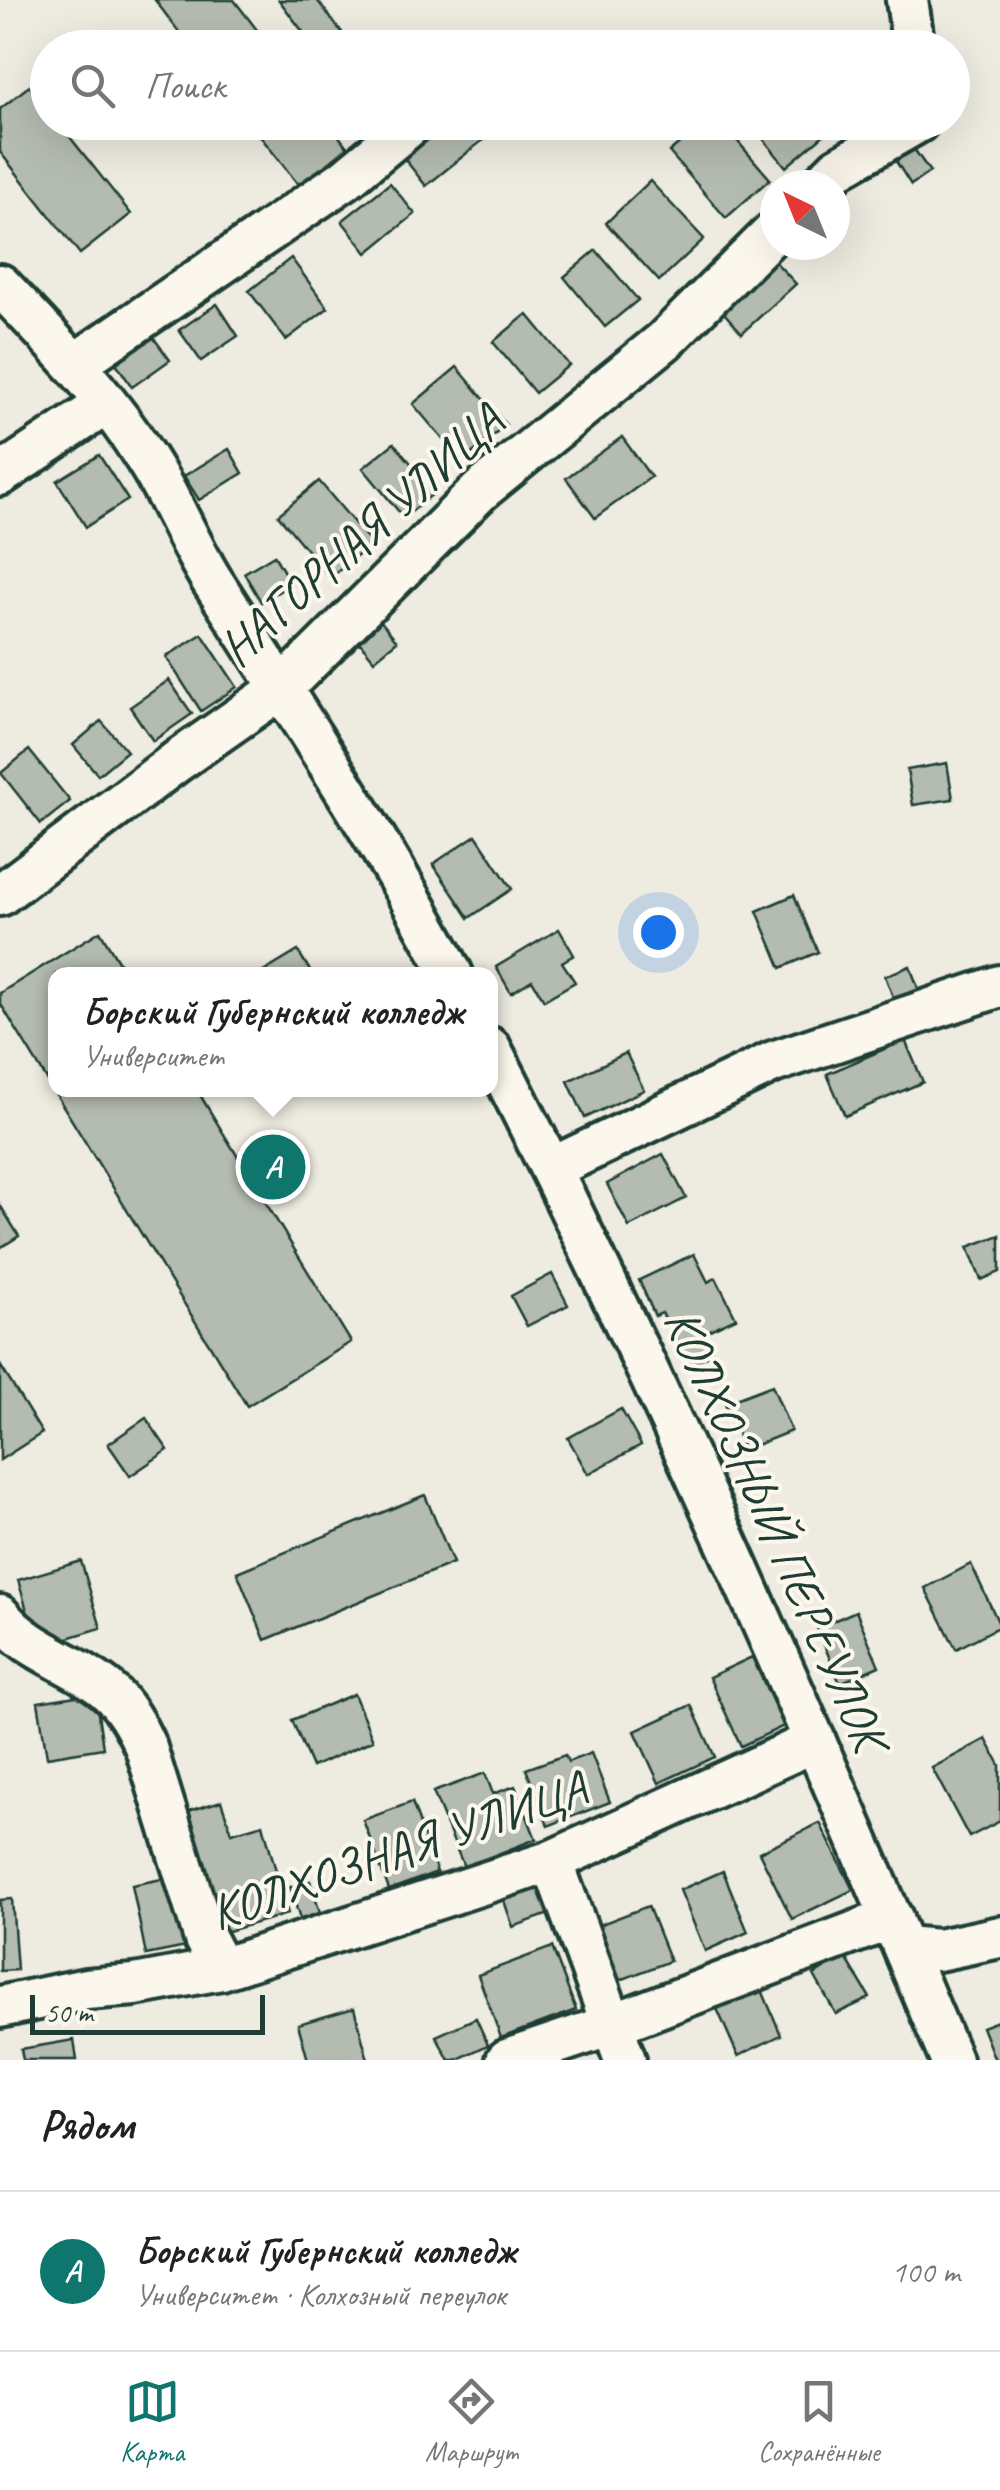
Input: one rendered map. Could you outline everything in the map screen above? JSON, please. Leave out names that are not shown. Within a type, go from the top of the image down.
[{"type":"street","points":[[907,0],[911,30]]},
{"type":"street","points":[[75,364],[344,180],[392,140]]},
{"type":"street","points":[[836,170],[887,140]]},
{"type":"street","name":"НАГОРНАЯ УЛИЦА","points":[[0,894],[283,686],[480,491],[664,342],[760,246]]},
{"type":"street","points":[[0,285],[75,364],[148,460],[202,564],[283,686],[448,967]]},
{"type":"street","points":[[0,475],[106,404]]},
{"type":"street","points":[[552,1168],[773,1062],[1000,986]]},
{"type":"street","name":"КОЛХОЗНЫЙ ПЕРЕУЛОК","points":[[498,1063],[552,1168],[686,1452],[951,2060]]},
{"type":"street","points":[[0,1616],[26,1642],[105,1688],[133,1720],[146,1748],[205,1939],[221,1969]]},
{"type":"street","name":"КОЛХОЗНАЯ УЛИЦА","points":[[0,2007],[86,1989],[135,1986],[221,1969],[552,1861],[815,1741]]},
{"type":"street","points":[[552,1861],[618,2043]]},
{"type":"street","points":[[507,2060],[618,2043],[898,1933],[938,1950],[1000,1937]]},
{"type":"building","points":[[155,0],[234,0],[257,30],[178,30]]},
{"type":"building","points":[[279,0],[317,0],[340,30],[302,30]]},
{"type":"building","points":[[29,86],[30,140],[72,140],[131,214],[80,254],[0,152],[0,109]]},
{"type":"building","points":[[263,140],[342,140],[351,152],[301,188]]},
{"type":"building","points":[[416,140],[483,140],[426,186],[400,153]]},
{"type":"building","points":[[683,140],[736,140],[762,170],[760,188],[726,218],[669,152]]},
{"type":"building","points":[[764,140],[818,140],[786,167]]},
{"type":"building","points":[[912,146],[930,172],[911,185],[894,158]]},
{"type":"building","points":[[650,181],[704,239],[659,281],[606,223]]},
{"type":"building","points":[[390,183],[415,214],[367,253],[342,221]]},
{"type":"building","points":[[596,250],[638,300],[605,327],[564,277]]},
{"type":"building","points":[[291,258],[328,308],[286,340],[249,291]]},
{"type":"building","points":[[764,260],[774,260],[796,284],[742,333],[716,304]]},
{"type":"building","points":[[217,304],[238,336],[201,361],[179,330]]},
{"type":"building","points":[[527,314],[569,365],[535,393],[493,342]]},
{"type":"building","points":[[153,337],[170,360],[132,387],[116,363]]},
{"type":"building","points":[[457,367],[506,425],[462,462],[413,404]]},
{"type":"building","points":[[622,437],[651,477],[595,518],[566,478]]},
{"type":"building","points":[[394,443],[435,492],[404,518],[363,468]]},
{"type":"building","points":[[229,449],[243,473],[199,500],[184,476]]},
{"type":"building","points":[[99,455],[128,500],[86,527],[57,481]]},
{"type":"building","points":[[319,481],[372,544],[330,578],[278,515]]},
{"type":"building","points":[[274,555],[291,584],[261,602],[244,573]]},
{"type":"building","points":[[375,614],[397,641],[374,660],[352,633]]},
{"type":"building","points":[[202,634],[237,687],[201,711],[166,657]]},
{"type":"building","points":[[169,680],[192,714],[153,741],[130,707]]},
{"type":"building","points":[[101,721],[127,751],[98,775],[73,745]]},
{"type":"building","points":[[29,750],[70,801],[41,824],[1,773]]},
{"type":"building","points":[[947,763],[953,799],[913,805],[907,770]]},
{"type":"building","points":[[476,835],[512,889],[469,918],[433,864]]},
{"type":"building","points":[[794,895],[818,952],[781,968],[757,911]]},
{"type":"building","points":[[559,929],[574,955],[562,962],[575,982],[544,1000],[532,980],[511,993],[496,967]]},
{"type":"building","points":[[100,931],[122,967],[48,967],[48,1081],[0,1003],[0,993]]},
{"type":"building","points":[[298,951],[308,967],[272,967]]},
{"type":"building","points":[[910,966],[919,991],[894,1000],[885,976]]},
{"type":"building","points":[[905,1040],[923,1082],[845,1116],[827,1074]]},
{"type":"building","points":[[626,1053],[644,1090],[585,1118],[568,1081]]},
{"type":"building","points":[[58,1097],[201,1097],[351,1342],[247,1406]]},
{"type":"building","points":[[663,1154],[686,1198],[629,1227],[607,1184]]},
{"type":"building","points":[[0,1205],[19,1236],[0,1248]]},
{"type":"building","points":[[1000,1235],[1000,1272],[981,1280],[968,1247]]},
{"type":"building","points":[[694,1254],[708,1282],[716,1278],[736,1318],[703,1333],[713,1353],[691,1364],[662,1313],[655,1316],[639,1280]]},
{"type":"building","points":[[552,1274],[568,1305],[527,1326],[511,1296]]},
{"type":"building","points":[[0,1365],[42,1433],[0,1460]]},
{"type":"building","points":[[772,1385],[791,1431],[744,1450],[725,1403]]},
{"type":"building","points":[[621,1409],[641,1445],[588,1474],[568,1438]]},
{"type":"building","points":[[146,1418],[168,1450],[130,1476],[108,1444]]},
{"type":"building","points":[[425,1495],[453,1563],[265,1640],[237,1572]]},
{"type":"building","points":[[81,1561],[101,1628],[38,1647],[18,1580]]},
{"type":"building","points":[[971,1564],[1000,1626],[956,1649],[925,1588]]},
{"type":"building","points":[[856,1611],[879,1666],[840,1683],[817,1628]]},
{"type":"building","points":[[752,1657],[784,1726],[741,1746],[709,1677]]},
{"type":"building","points":[[95,1693],[103,1748],[47,1757],[38,1702]]},
{"type":"building","points":[[354,1694],[373,1740],[312,1767],[292,1720]]},
{"type":"building","points":[[691,1705],[715,1757],[659,1783],[635,1731]]},
{"type":"building","points":[[986,1739],[1000,1765],[1000,1821],[969,1837],[932,1768]]},
{"type":"building","points":[[591,1753],[610,1802],[548,1826],[526,1769],[565,1755],[568,1762]]},
{"type":"building","points":[[485,1773],[493,1794],[515,1786],[536,1839],[464,1867],[433,1792]]},
{"type":"building","points":[[221,1801],[232,1833],[263,1824],[288,1914],[217,1934],[182,1813]]},
{"type":"building","points":[[412,1802],[437,1872],[389,1890],[363,1820]]},
{"type":"building","points":[[820,1823],[853,1890],[792,1919],[759,1852]]},
{"type":"building","points":[[723,1871],[748,1932],[705,1951],[680,1890]]},
{"type":"building","points":[[177,1876],[191,1946],[146,1955],[132,1885]]},
{"type":"building","points":[[310,1881],[322,1919],[302,1926],[290,1887]]},
{"type":"building","points":[[540,1881],[552,1913],[513,1927],[502,1895]]},
{"type":"building","points":[[12,1899],[17,1970],[0,1971],[0,1900]]},
{"type":"building","points":[[648,1906],[670,1961],[613,1983],[591,1928]]},
{"type":"building","points":[[552,1947],[576,2010],[501,2038],[478,1975]]},
{"type":"building","points":[[845,1956],[870,1998],[836,2014],[814,1975]]},
{"type":"building","points":[[759,1983],[781,2035],[738,2056],[715,2004]]},
{"type":"building","points":[[354,2008],[368,2060],[308,2060],[298,2024]]},
{"type":"building","points":[[476,2018],[488,2045],[449,2060],[436,2036]]},
{"type":"building","points":[[1000,2020],[1000,2060],[995,2060],[982,2027]]},
{"type":"building","points":[[74,2040],[77,2060],[23,2060],[21,2049]]},
{"type":"place","name":"Борский Губернский колледж","points":[[273,1167]]}]
